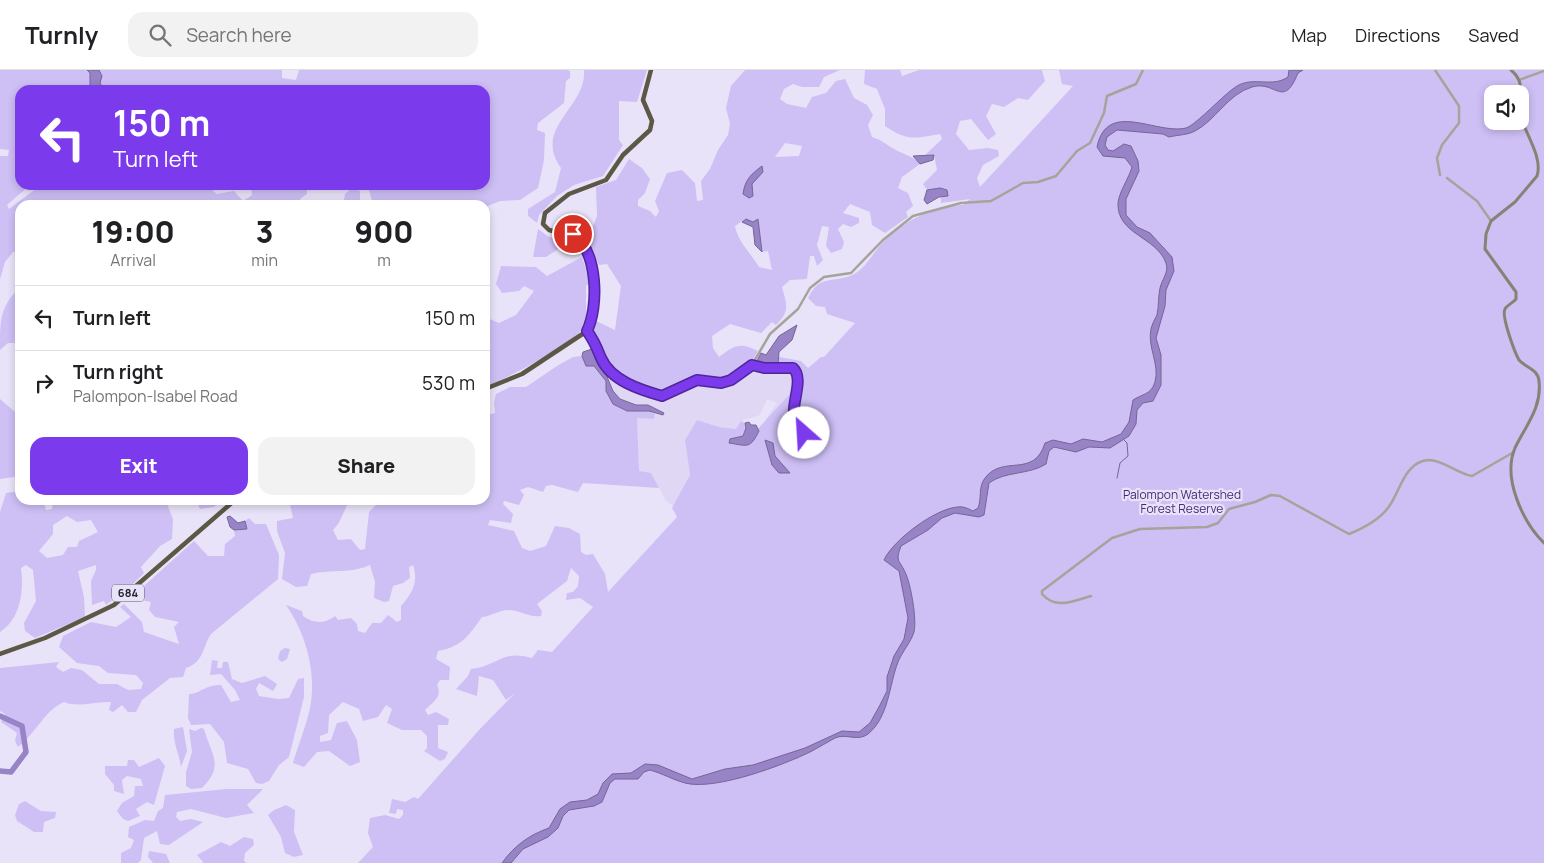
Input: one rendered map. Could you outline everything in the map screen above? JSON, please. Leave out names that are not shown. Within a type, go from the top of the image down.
[{"type":"highway","points":[[490,387],[522,374],[587,331],[596,306],[592,268],[577,236],[549,230],[543,224],[543,219],[548,209],[569,194],[606,180],[622,155],[650,130],[652,121],[642,100],[651,70]]},
{"type":"highway","name":"684","points":[[0,654],[45,638],[114,605],[229,505]]},
{"type":"main road","points":[[1512,70],[1522,86],[1521,116],[1537,161],[1538,171],[1537,176],[1515,202],[1491,221],[1486,234],[1485,249],[1516,292],[1516,299],[1504,311],[1505,322],[1519,360],[1535,371],[1539,380],[1537,409],[1514,452],[1512,466],[1516,496],[1532,530],[1544,543]]},
{"type":"street","points":[[587,331],[597,345],[604,364],[617,377],[628,384],[662,396],[697,380],[721,383],[731,380],[752,365],[770,334],[798,309],[810,288],[824,277],[851,273],[883,240],[913,216],[961,203],[991,201],[1023,183],[1038,182],[1056,176],[1077,151],[1090,143],[1104,113],[1107,96],[1136,84],[1143,70]]},
{"type":"street","points":[[1435,70],[1459,106],[1459,123],[1447,142],[1442,145],[1437,158],[1440,175]]},
{"type":"street","points":[[1519,80],[1544,71]]},
{"type":"street","points":[[1447,178],[1477,201],[1491,221]]},
{"type":"street","points":[[752,365],[764,368],[793,368],[797,371],[794,414],[796,421],[813,446],[816,455]]},
{"type":"street","points":[[1091,596],[1057,604],[1049,602],[1042,594],[1042,591],[1112,538],[1140,529],[1207,527],[1218,523],[1229,509],[1256,502],[1271,494],[1280,496],[1349,534],[1365,527],[1381,515],[1391,504],[1396,489],[1406,474],[1419,464],[1428,460],[1472,476],[1514,452]]},
{"type":"shaded area","points":[[87,70],[99,70],[102,76],[101,85],[90,85],[90,73]]},
{"type":"shaded area","points":[[1289,70],[1303,70],[1298,73],[1288,90],[1283,92],[1260,86],[1243,90],[1202,127],[1192,132],[1169,137],[1163,134],[1117,130],[1107,137],[1105,145],[1108,150],[1113,151],[1124,144],[1131,146],[1138,161],[1139,171],[1126,199],[1126,215],[1137,227],[1150,233],[1172,257],[1174,271],[1166,290],[1165,306],[1156,338],[1161,355],[1161,385],[1153,401],[1143,403],[1137,410],[1136,424],[1129,436],[1110,448],[1089,447],[1076,452],[1054,447],[1049,451],[1046,464],[1032,470],[995,479],[989,483],[984,515],[979,517],[955,513],[942,518],[928,530],[901,546],[898,558],[905,572],[911,593],[915,626],[911,640],[898,662],[888,700],[875,727],[864,736],[835,738],[785,763],[731,780],[714,783],[685,783],[650,770],[644,772],[638,779],[615,779],[610,783],[602,802],[594,806],[569,810],[563,816],[558,828],[548,837],[523,849],[511,863],[502,863],[522,842],[549,828],[560,809],[570,802],[587,800],[598,794],[603,783],[612,774],[631,773],[645,764],[658,765],[692,779],[725,769],[753,765],[805,748],[842,731],[859,732],[870,723],[887,691],[887,677],[894,656],[904,639],[908,618],[899,571],[884,560],[896,543],[916,526],[938,513],[958,507],[964,507],[973,511],[978,508],[983,481],[992,471],[1000,467],[1026,464],[1034,460],[1040,454],[1045,443],[1053,440],[1071,444],[1083,439],[1102,442],[1121,434],[1129,422],[1133,400],[1149,392],[1155,382],[1156,369],[1150,336],[1151,327],[1157,315],[1160,288],[1167,270],[1166,263],[1161,254],[1130,229],[1119,214],[1119,199],[1132,167],[1125,158],[1103,156],[1097,147],[1102,133],[1111,125],[1122,122],[1134,122],[1174,129],[1186,128],[1191,126],[1237,86],[1250,82],[1276,82],[1288,77]]},
{"type":"shaded area","points":[[934,155],[933,160],[920,164],[913,156]]},
{"type":"shaded area","points":[[762,166],[763,172],[752,184],[753,196],[749,198],[743,194],[745,185],[751,175]]},
{"type":"shaded area","points":[[940,188],[947,190],[948,196],[939,197],[927,204],[924,200],[927,190]]},
{"type":"shaded area","points":[[746,219],[753,222],[758,219],[762,252],[755,245],[753,227],[742,222]]},
{"type":"shaded area","points":[[797,325],[792,340],[779,352],[778,365],[756,363],[761,353],[766,355],[779,336]]},
{"type":"shaded area","points":[[595,348],[613,391],[620,399],[636,405],[648,405],[664,413],[663,415],[649,411],[627,411],[613,404],[606,391],[606,381],[594,366],[586,366],[582,356],[583,352]]},
{"type":"shaded area","points":[[756,363],[799,369],[800,380],[796,409],[765,440],[766,419],[777,403],[767,399],[760,415],[741,421],[737,429],[719,427],[697,420],[685,440],[690,475],[674,506],[666,501],[651,473],[639,472],[637,418],[654,419],[655,414],[663,415],[648,405],[636,405],[621,399],[613,391],[609,379],[616,378],[663,396],[697,381],[706,380],[721,385],[732,382]]},
{"type":"shaded area","points":[[749,422],[751,425],[756,425],[759,431],[753,441],[748,445],[729,443],[730,439],[743,436],[746,428],[745,423]]},
{"type":"shaded area","points":[[765,440],[773,443],[775,456],[790,473],[779,473],[772,465]]},
{"type":"shaded area","points":[[230,516],[238,523],[245,521],[247,529],[234,530],[230,527],[227,517]]},
{"type":"green space","points":[[0,70],[282,70],[282,78],[296,80],[299,70],[570,71],[570,78],[566,81],[564,103],[538,123],[537,130],[545,133],[544,160],[538,188],[520,200],[500,201],[490,205],[490,200],[372,200],[369,190],[490,190],[490,85],[15,85],[15,190],[24,190],[7,205],[9,209],[15,204],[15,252],[5,262],[0,279],[0,156],[8,156],[9,150],[0,149]]},
{"type":"green space","points":[[584,70],[647,70],[637,102],[619,101],[619,140],[623,145],[603,176],[574,185],[557,196],[539,215],[537,223],[528,216],[528,209],[555,192],[561,168],[554,154],[553,141],[556,129],[578,96],[583,83]]},
{"type":"green space","points":[[745,70],[840,70],[824,77],[819,87],[802,87],[793,84],[784,89],[780,99],[787,104],[806,108],[812,97],[826,93],[836,81],[845,79],[854,98],[867,105],[873,115],[868,125],[872,137],[911,157],[920,164],[902,177],[898,188],[908,193],[913,206],[906,212],[908,217],[885,233],[872,225],[870,212],[850,204],[843,213],[859,218],[859,223],[851,227],[843,224],[838,229],[844,242],[842,249],[831,253],[826,246],[829,227],[822,226],[817,245],[823,260],[817,266],[814,256],[810,256],[807,279],[790,280],[782,287],[786,308],[784,316],[776,325],[772,322],[761,333],[730,324],[712,336],[713,348],[719,357],[737,346],[746,346],[758,351],[751,363],[731,378],[720,380],[701,376],[664,392],[655,391],[619,374],[608,362],[593,332],[596,321],[615,330],[621,286],[607,264],[599,265],[588,239],[597,216],[596,187],[616,180],[629,159],[642,168],[650,179],[645,193],[638,200],[638,206],[650,211],[656,217],[659,211],[655,201],[667,173],[682,170],[695,183],[697,201],[703,200],[701,181],[710,169],[718,150],[728,135],[730,124],[726,108],[731,86]],"holes":[[[785,143],[802,146],[799,156],[775,157]],[[745,219],[753,222],[758,219],[762,252],[768,251],[772,270],[759,267],[738,236],[735,226]]]},
{"type":"green space","name":"Palompon Watershed Forest Reserve","points":[[865,70],[900,70],[902,76],[919,70],[1042,70],[1045,81],[1028,100],[1018,98],[1004,107],[992,104],[986,116],[996,134],[988,140],[971,119],[960,121],[956,134],[969,150],[988,148],[998,150],[999,156],[983,165],[977,178],[980,187],[1073,86],[1062,84],[1059,70],[1544,70],[1544,863],[358,863],[373,847],[368,833],[370,818],[385,815],[399,819],[403,815],[403,810],[397,809],[396,814],[389,813],[392,799],[405,802],[414,797],[418,799],[479,730],[515,693],[506,700],[493,680],[479,676],[477,696],[456,689],[468,676],[471,669],[488,665],[506,657],[522,656],[532,658],[538,650],[552,652],[593,607],[580,598],[566,600],[567,593],[573,592],[578,586],[579,576],[571,568],[567,581],[537,604],[542,611],[541,616],[532,616],[509,610],[482,617],[469,635],[459,643],[438,651],[436,659],[450,667],[449,680],[440,680],[437,685],[439,689],[438,696],[425,710],[428,715],[436,712],[449,719],[448,725],[438,725],[438,748],[448,752],[445,759],[440,761],[424,751],[427,748],[427,736],[421,730],[402,730],[387,723],[392,709],[386,705],[378,717],[363,721],[359,709],[343,702],[329,715],[328,733],[320,736],[320,742],[331,740],[337,723],[347,721],[357,740],[360,762],[350,766],[329,751],[317,752],[304,767],[293,763],[310,708],[312,695],[311,668],[299,628],[286,605],[302,611],[303,616],[319,622],[327,621],[335,616],[338,620],[351,618],[357,624],[358,631],[365,633],[372,623],[381,623],[388,615],[397,622],[401,620],[401,606],[411,592],[415,582],[415,571],[413,565],[409,567],[410,578],[403,583],[393,586],[389,601],[384,602],[374,598],[375,582],[370,565],[356,570],[311,574],[307,586],[296,587],[282,579],[285,553],[277,531],[277,521],[293,518],[290,505],[347,505],[333,530],[338,540],[351,539],[360,550],[365,549],[369,512],[376,505],[490,505],[490,414],[495,413],[494,403],[496,394],[510,387],[526,387],[573,357],[582,356],[586,366],[594,366],[606,381],[606,391],[627,411],[649,411],[655,414],[654,419],[637,418],[639,471],[651,473],[659,488],[583,483],[578,492],[552,485],[546,486],[543,492],[528,487],[520,490],[524,495],[519,505],[504,501],[503,504],[513,514],[511,523],[490,520],[488,525],[514,531],[522,548],[530,551],[546,546],[555,526],[569,528],[580,534],[581,552],[586,555],[593,554],[605,574],[608,592],[677,517],[672,508],[690,475],[685,440],[697,420],[719,427],[736,429],[741,421],[745,423],[746,428],[743,436],[730,439],[729,442],[743,445],[800,383],[799,369],[778,365],[779,357],[801,361],[808,368],[821,357],[824,357],[855,323],[827,314],[825,307],[816,306],[808,298],[813,290],[823,282],[856,273],[884,241],[910,221],[931,211],[963,205],[970,199],[941,203],[940,188],[927,190],[923,184],[937,170],[934,155],[925,155],[942,139],[940,134],[912,138],[900,135],[885,126],[885,109],[877,89],[864,84]]},
{"type":"green space","points":[[34,190],[214,190],[213,191],[217,194],[234,191],[242,200],[21,200]]},
{"type":"green space","points":[[252,190],[307,190],[307,194],[300,199],[244,200],[252,195]]},
{"type":"green space","points":[[350,190],[360,191],[360,200],[344,200],[345,194]]},
{"type":"green space","points":[[538,229],[549,237],[572,240],[546,257],[533,257]]},
{"type":"green space","points":[[582,257],[591,284],[586,285],[586,317],[590,319],[584,328],[543,358],[490,385],[490,319],[499,323],[516,315],[534,291],[524,286],[519,291],[502,293],[496,284],[501,266],[536,267],[547,276]]},
{"type":"green space","points":[[15,292],[15,343],[8,343],[0,350],[2,314]]},
{"type":"green space","points":[[0,399],[15,412],[15,477],[0,479]]},
{"type":"green space","points":[[15,492],[15,505],[44,505],[46,510],[52,509],[52,505],[167,505],[173,519],[172,539],[160,546],[141,567],[144,573],[130,587],[106,605],[104,601],[92,605],[91,581],[96,565],[78,571],[84,597],[85,617],[35,638],[25,631],[24,623],[36,601],[33,570],[26,565],[21,568],[22,585],[17,612],[13,620],[0,632],[0,512],[6,493]],"holes":[[[67,516],[77,522],[91,520],[98,532],[79,541],[77,547],[68,547],[63,555],[47,558],[39,551],[53,534],[53,525]]]},
{"type":"green space","points":[[198,505],[216,505],[214,507],[200,509]]},
{"type":"green space","points":[[249,518],[255,524],[266,524],[279,555],[278,579],[211,634],[202,654],[196,662],[186,668],[183,677],[170,678],[142,700],[136,712],[128,712],[122,705],[113,712],[109,710],[111,702],[69,704],[64,702],[51,711],[18,747],[15,741],[17,733],[1,722],[5,714],[0,711],[0,668],[59,662],[56,667],[63,672],[71,668],[82,670],[99,684],[117,684],[128,690],[141,689],[143,683],[136,675],[108,673],[99,666],[77,663],[59,647],[63,636],[91,622],[116,627],[131,617],[120,607],[124,604],[142,622],[144,632],[179,644],[174,627],[179,622],[155,617],[149,610],[151,602],[136,599],[135,594],[194,541],[208,556],[224,556],[225,544],[235,536],[234,530],[247,529],[245,521]]},
{"type":"green space","points":[[285,648],[290,649],[287,659],[282,662],[278,659],[280,651]]},
{"type":"green space","points":[[212,660],[218,661],[217,668],[222,668],[223,662],[228,662],[232,679],[242,683],[265,676],[277,684],[273,691],[259,683],[256,689],[259,696],[278,699],[289,698],[298,679],[304,678],[304,697],[289,757],[279,765],[269,781],[262,784],[256,783],[248,769],[227,763],[224,742],[210,724],[191,725],[188,718],[189,694],[196,693],[210,686],[221,685],[231,702],[240,700],[235,690],[221,674],[210,675]]},
{"type":"green space","points":[[183,727],[187,751],[181,767],[174,740],[174,729]]},
{"type":"green space","points":[[201,728],[204,729],[213,753],[215,766],[209,780],[202,788],[191,789],[186,786],[186,772],[192,752],[189,729],[195,731]]},
{"type":"green space","points":[[159,758],[165,766],[154,805],[147,802],[136,809],[140,816],[128,821],[123,819],[117,811],[122,803],[134,796],[135,786],[143,786],[141,779],[127,776],[122,780],[124,794],[114,791],[114,785],[105,774],[105,766],[127,766],[128,760],[134,760],[139,767]]},
{"type":"green space","points":[[227,789],[263,789],[247,805],[254,813],[226,818],[191,809],[177,812],[176,817],[180,821],[191,819],[203,822],[169,845],[160,844],[157,831],[144,838],[141,860],[138,863],[121,863],[121,853],[131,848],[134,840],[128,837],[129,827],[145,820],[154,821],[158,811],[163,808],[165,795]]},
{"type":"green space","points":[[25,801],[41,811],[56,812],[55,818],[44,822],[43,832],[34,832],[17,821],[15,815],[19,804]]},
{"type":"green space","points":[[286,805],[295,810],[294,832],[303,855],[294,857],[285,853],[281,837],[268,815]]},
{"type":"green space","points":[[244,837],[253,839],[254,845],[245,853],[244,861],[247,863],[202,863],[197,855],[221,842],[230,846]]},
{"type":"green space","points":[[149,851],[166,854],[170,863],[153,863],[148,857]]},
{"type":"waterway","points":[[1117,478],[1120,463],[1128,456],[1127,443],[1123,439]]},
{"type":"waterway","points":[[0,716],[22,726],[26,752],[11,772],[0,771]]},
{"type":"route","points":[[573,234],[577,236],[586,253],[594,279],[596,306],[587,331],[597,345],[604,364],[617,377],[628,384],[662,396],[697,380],[721,383],[731,380],[752,365],[764,368],[793,368],[797,371],[798,376],[794,398],[794,414],[804,433]]}]
